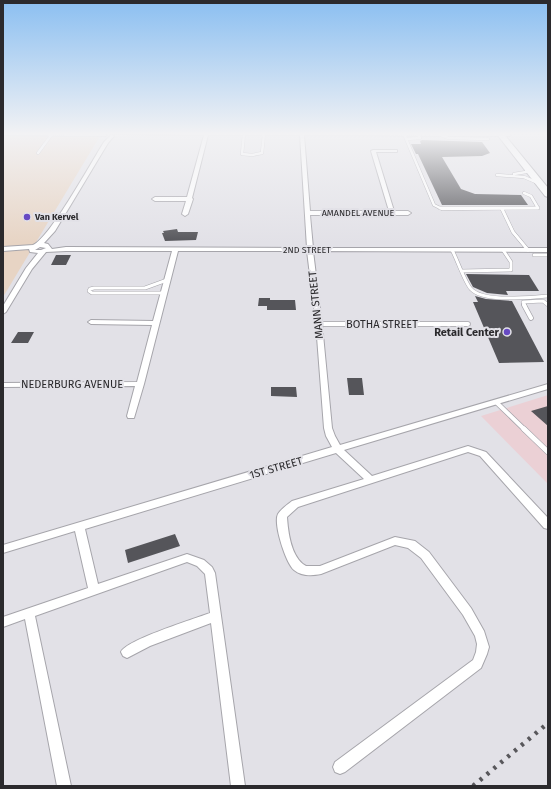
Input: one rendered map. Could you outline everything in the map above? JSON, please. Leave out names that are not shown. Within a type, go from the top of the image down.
[{"type":"highway","points":[[530,170],[544,184]]},
{"type":"highway","points":[[533,170],[544,184],[548,194]]},
{"type":"street","points":[[29,268],[35,249],[52,231],[89,170]]},
{"type":"street","points":[[186,214],[199,170]]},
{"type":"street","name":"MANN STREET","points":[[305,170],[310,250],[319,324],[328,428],[330,437],[339,450],[371,480]]},
{"type":"street","points":[[379,170],[392,213]]},
{"type":"street","points":[[155,199],[190,199]]},
{"type":"street","name":"AMANDEL AVENUE","points":[[308,214],[408,213]]},
{"type":"street","points":[[3,312],[29,268],[47,249],[52,231]]},
{"type":"street","points":[[3,249],[35,249]]},
{"type":"street","name":"2ND STREET","points":[[35,249],[548,250]]},
{"type":"street","name":"NEDERBURG AVENUE","points":[[131,416],[175,250]]},
{"type":"street","points":[[90,322],[156,323]]},
{"type":"street","name":"NEDERBURG AVENUE","points":[[3,385],[140,384]]},
{"type":"street","name":"1ST STREET","points":[[3,549],[339,450],[548,386]]},
{"type":"street","points":[[340,767],[477,664],[482,654],[483,645],[476,626],[425,555],[411,544],[395,541],[321,570],[303,570],[296,566],[292,559],[282,527],[282,516],[287,510],[295,504],[468,448],[484,454],[548,525]]},
{"type":"street","points":[[79,526],[94,590]]},
{"type":"street","points":[[3,622],[187,558],[194,559],[204,565],[210,573],[238,786]]},
{"type":"street","points":[[29,613],[64,786]]},
{"type":"street","points":[[127,652],[146,642],[216,616]]},
{"type":"lane","points":[[419,170],[434,206],[442,209],[538,208],[531,196],[524,193]]},
{"type":"lane","points":[[526,170],[526,172],[497,175],[524,177],[544,184]]},
{"type":"lane","points":[[502,209],[513,232],[528,250]]},
{"type":"lane","points":[[452,250],[471,289],[474,292],[482,295],[548,296]]},
{"type":"lane","points":[[462,271],[511,270],[511,262],[504,250]]},
{"type":"lane","points":[[534,255],[548,255]]},
{"type":"lane","points":[[164,293],[92,293],[89,291],[90,289],[94,288],[146,287],[167,280]]},
{"type":"lane","points":[[531,318],[523,302],[544,301],[548,305]]},
{"type":"lane","name":"BOTHA STREET","points":[[319,324],[468,324]]},
{"type":"lane","points":[[496,402],[548,452]]},
{"type":"shaded area","name":"Van Kervel","points":[[3,170],[80,170],[3,297]]},
{"type":"shaded area","points":[[548,395],[548,484],[481,416]]},
{"type":"building","points":[[425,170],[450,170],[461,189],[475,194],[521,195],[528,205],[442,205]]},
{"type":"building","points":[[177,229],[178,232],[198,232],[196,240],[165,241],[162,233],[164,233],[163,231]]},
{"type":"building","points":[[56,255],[71,255],[66,265],[51,265]]},
{"type":"building","points":[[466,274],[529,275],[539,291],[506,291],[508,295],[487,293],[473,287]]},
{"type":"building","name":"Retail Center","points":[[475,296],[486,299],[512,301],[544,362],[499,363],[473,302],[478,302]]},
{"type":"building","points":[[259,298],[270,298],[270,300],[295,300],[296,310],[267,310],[267,306],[258,306]]},
{"type":"building","points":[[18,332],[34,332],[28,343],[11,343]]},
{"type":"building","points":[[347,378],[362,378],[364,395],[349,395]]},
{"type":"building","points":[[271,387],[296,387],[297,397],[271,396]]},
{"type":"building","points":[[548,406],[548,426],[531,411]]},
{"type":"building","points":[[175,534],[180,546],[128,563],[125,550]]},
{"type":"railway","points":[[473,786],[548,723]]},
{"type":"place","name":"Van Kervel","points":[[27,217]]},
{"type":"place","name":"Retail Center","points":[[507,332]]}]
